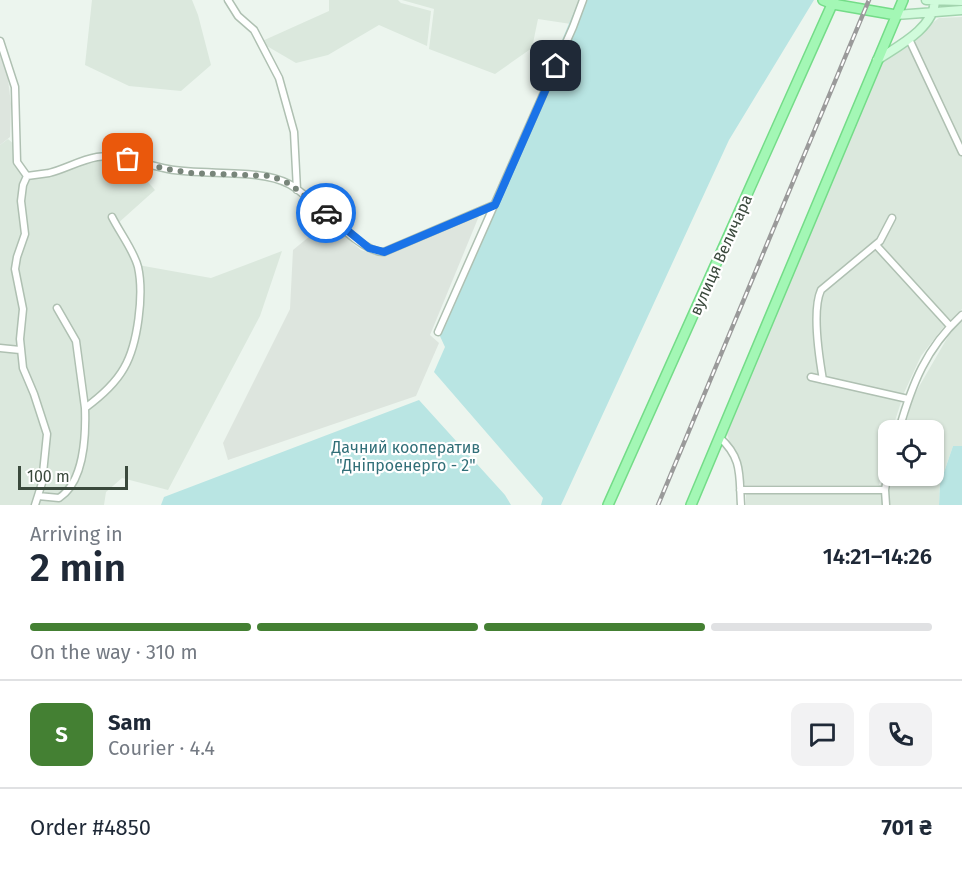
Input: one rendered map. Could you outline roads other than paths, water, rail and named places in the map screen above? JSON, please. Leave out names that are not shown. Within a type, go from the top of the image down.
[{"type":"main road","points":[[691,505],[903,0]]},
{"type":"main road","points":[[830,1],[896,15],[934,14],[962,10]]},
{"type":"main road","name":"вулиця Величара","points":[[608,505],[830,1]]},
{"type":"main road","points":[[934,14],[931,1],[962,1]]},
{"type":"main road","points":[[877,60],[909,39],[934,14]]},
{"type":"street","points":[[228,0],[238,16],[254,30],[279,78],[294,132],[297,190]]},
{"type":"street","points":[[438,332],[583,0]]},
{"type":"street","points":[[909,39],[962,152]]},
{"type":"street","points":[[0,41],[15,87],[17,162],[27,176]]},
{"type":"street","points":[[27,176],[49,173],[98,157],[128,159],[192,173],[271,176],[290,184],[363,244],[379,252],[384,252],[495,205]]},
{"type":"street","points":[[27,176],[22,184],[21,201],[25,234],[15,269],[22,309],[20,350],[23,368],[47,434],[44,471],[35,505]]},
{"type":"street","points":[[85,408],[99,398],[124,368],[131,352],[140,303],[138,265],[112,218]]},
{"type":"street","points":[[823,380],[819,355],[817,299],[821,290],[876,245],[892,218]]},
{"type":"street","points":[[876,245],[950,326]]},
{"type":"street","points":[[38,496],[58,498],[66,492],[76,477],[82,455],[85,408],[76,341],[57,308]]},
{"type":"street","points":[[901,420],[929,353],[950,326],[962,315]]},
{"type":"street","points":[[0,348],[20,350]]},
{"type":"street","points":[[811,376],[908,399]]},
{"type":"street","points":[[719,437],[732,448],[737,458],[741,505]]},
{"type":"street","points":[[886,486],[886,505]]},
{"type":"street","points":[[740,490],[885,490]]},
{"type":"railway","points":[[658,505],[869,0]]},
{"type":"park label","name":"Дачний кооператив \"Дніпроенерго - 2\"","points":[[406,456]]}]
